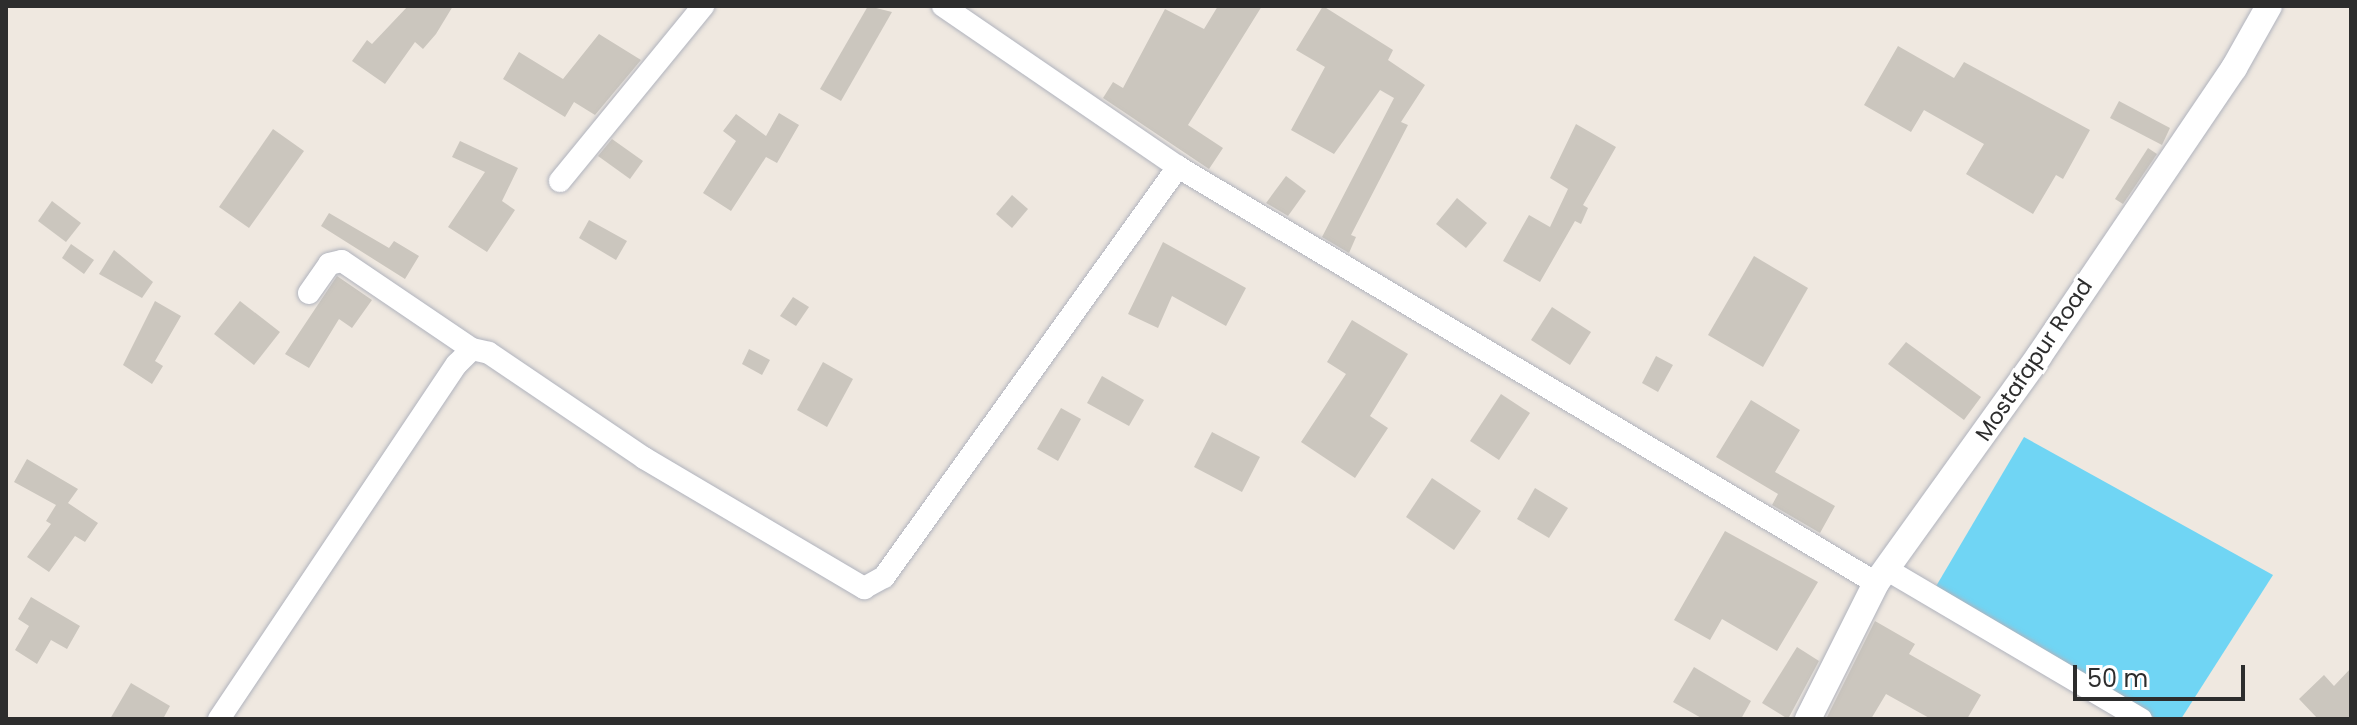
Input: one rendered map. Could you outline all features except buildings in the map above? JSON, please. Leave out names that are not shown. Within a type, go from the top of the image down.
[{"type":"street","points":[[560,181],[703,6]]},
{"type":"street","points":[[943,6],[1178,167],[1881,576],[2141,719]]},
{"type":"street","name":"Mostafapur Road","points":[[1808,719],[1881,576],[2039,356],[2234,68],[2269,6]]},
{"type":"street","points":[[309,293],[329,264],[342,261],[472,349],[489,353],[644,458],[864,588],[884,577],[1178,167]]},
{"type":"street","points":[[219,719],[457,364],[472,349]]},
{"type":"water","points":[[2024,437],[2273,575],[2181,719],[2157,719],[1935,588]]}]
